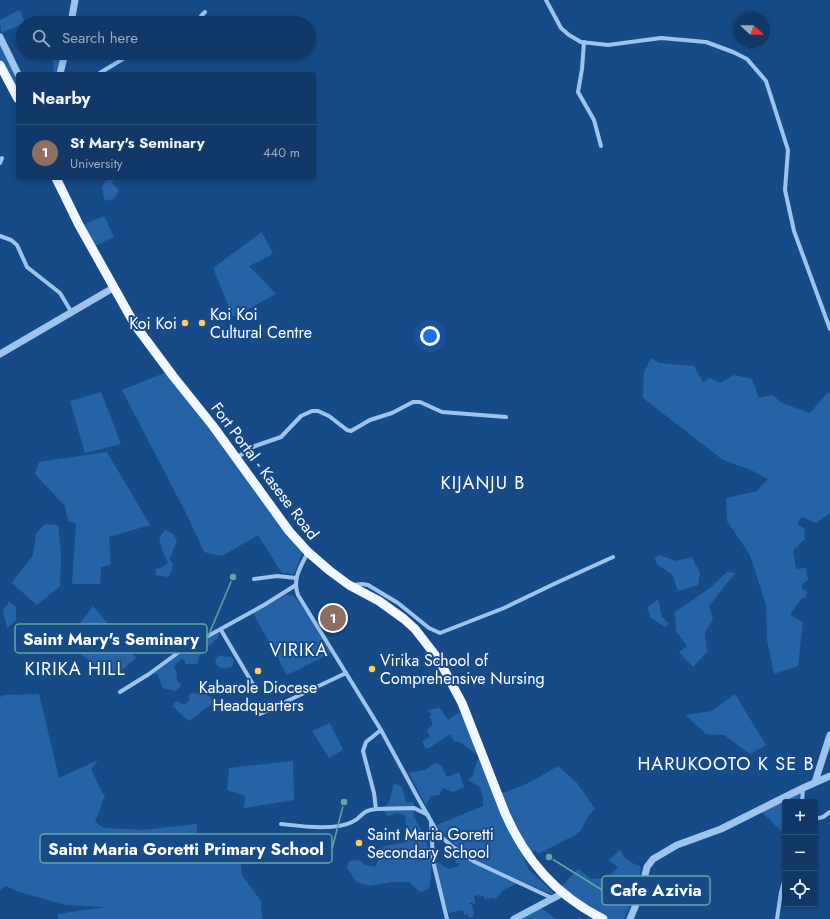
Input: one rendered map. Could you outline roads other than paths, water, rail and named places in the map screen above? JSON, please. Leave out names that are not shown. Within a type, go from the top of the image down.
[{"type":"highway","points":[[0,65],[16,95]]},
{"type":"highway","name":"Fort Portal - Kasese Road","points":[[57,180],[79,225],[135,325],[236,458],[289,531],[308,552],[330,571],[350,585],[379,601],[404,619],[415,629],[440,660],[462,703],[499,800],[512,828],[535,865],[563,893],[582,907],[603,919]]},
{"type":"street","points":[[72,16],[75,0]]},
{"type":"street","points":[[546,0],[560,28],[569,35],[584,42],[608,45],[662,38],[706,42],[747,59],[766,81],[788,150],[785,182],[786,197],[794,231],[830,329]]},
{"type":"street","points":[[201,16],[205,12]]},
{"type":"street","points":[[0,37],[17,72]]},
{"type":"street","points":[[584,42],[582,69],[578,92],[594,120],[601,146]]},
{"type":"street","points":[[60,72],[63,60]]},
{"type":"street","points":[[101,72],[121,60]]},
{"type":"street","points":[[0,236],[11,240],[18,245],[27,267],[60,293],[72,313]]},
{"type":"street","points":[[0,354],[114,288]]},
{"type":"street","points":[[236,458],[255,446],[281,437],[301,416],[312,411],[324,413],[347,430],[351,431],[370,420],[392,413],[413,402],[420,402],[442,412],[506,417]]},
{"type":"street","points":[[308,552],[296,578],[298,595],[381,730],[439,835],[452,847],[475,862],[552,898]]},
{"type":"street","points":[[350,585],[368,585],[398,603],[429,628],[440,633],[504,608],[614,557]]},
{"type":"street","points":[[254,579],[273,576],[296,578]]},
{"type":"street","points":[[120,692],[189,646],[220,630],[296,585]]},
{"type":"street","points":[[143,633],[160,629],[165,630],[179,641],[189,646]]},
{"type":"street","points":[[220,630],[254,686]]},
{"type":"street","points":[[260,714],[346,673]]},
{"type":"street","points":[[376,809],[374,793],[363,751],[366,742],[381,730]]},
{"type":"street","points":[[815,782],[830,735]]},
{"type":"street","points":[[630,919],[640,895],[647,867],[653,859],[677,845],[731,825],[815,782],[830,776]]},
{"type":"street","points":[[802,799],[803,788]]},
{"type":"street","points":[[414,808],[419,800]]},
{"type":"street","points":[[281,824],[309,827],[343,825],[353,822],[366,811],[376,809],[414,808],[428,816]]},
{"type":"street","points":[[818,818],[823,817],[830,812]]},
{"type":"street","points":[[431,821],[433,861],[447,919]]},
{"type":"street","points":[[777,919],[782,888]]},
{"type":"street","points":[[514,919],[563,893]]},
{"type":"place","name":"Koi Koi","points":[[185,323]]},
{"type":"place","name":"Koi Koi Cultural Centre","points":[[202,323]]},
{"type":"place","name":"Saint Mary's Seminary","points":[[233,577]]},
{"type":"place","name":"St Mary's Seminary","points":[[333,618]]},
{"type":"place","name":"Virika School of Comprehensive Nursing","points":[[372,669]]},
{"type":"place","name":"Kabarole Diocese Headquarters","points":[[258,671]]},
{"type":"place","name":"Saint Maria Goretti Primary School","points":[[344,802]]},
{"type":"place","name":"Saint Maria Goretti Secondary School","points":[[359,843]]},
{"type":"place","name":"Cafe Azivia","points":[[549,857]]},
{"type":"district","name":"KIJANJU B","points":[[483,483]]},
{"type":"district","name":"VIRIKA","points":[[299,650]]},
{"type":"district","name":"KIRIKA HILL","points":[[75,669]]},
{"type":"district","name":"HARUKOOTO K SE B","points":[[726,764]]}]
